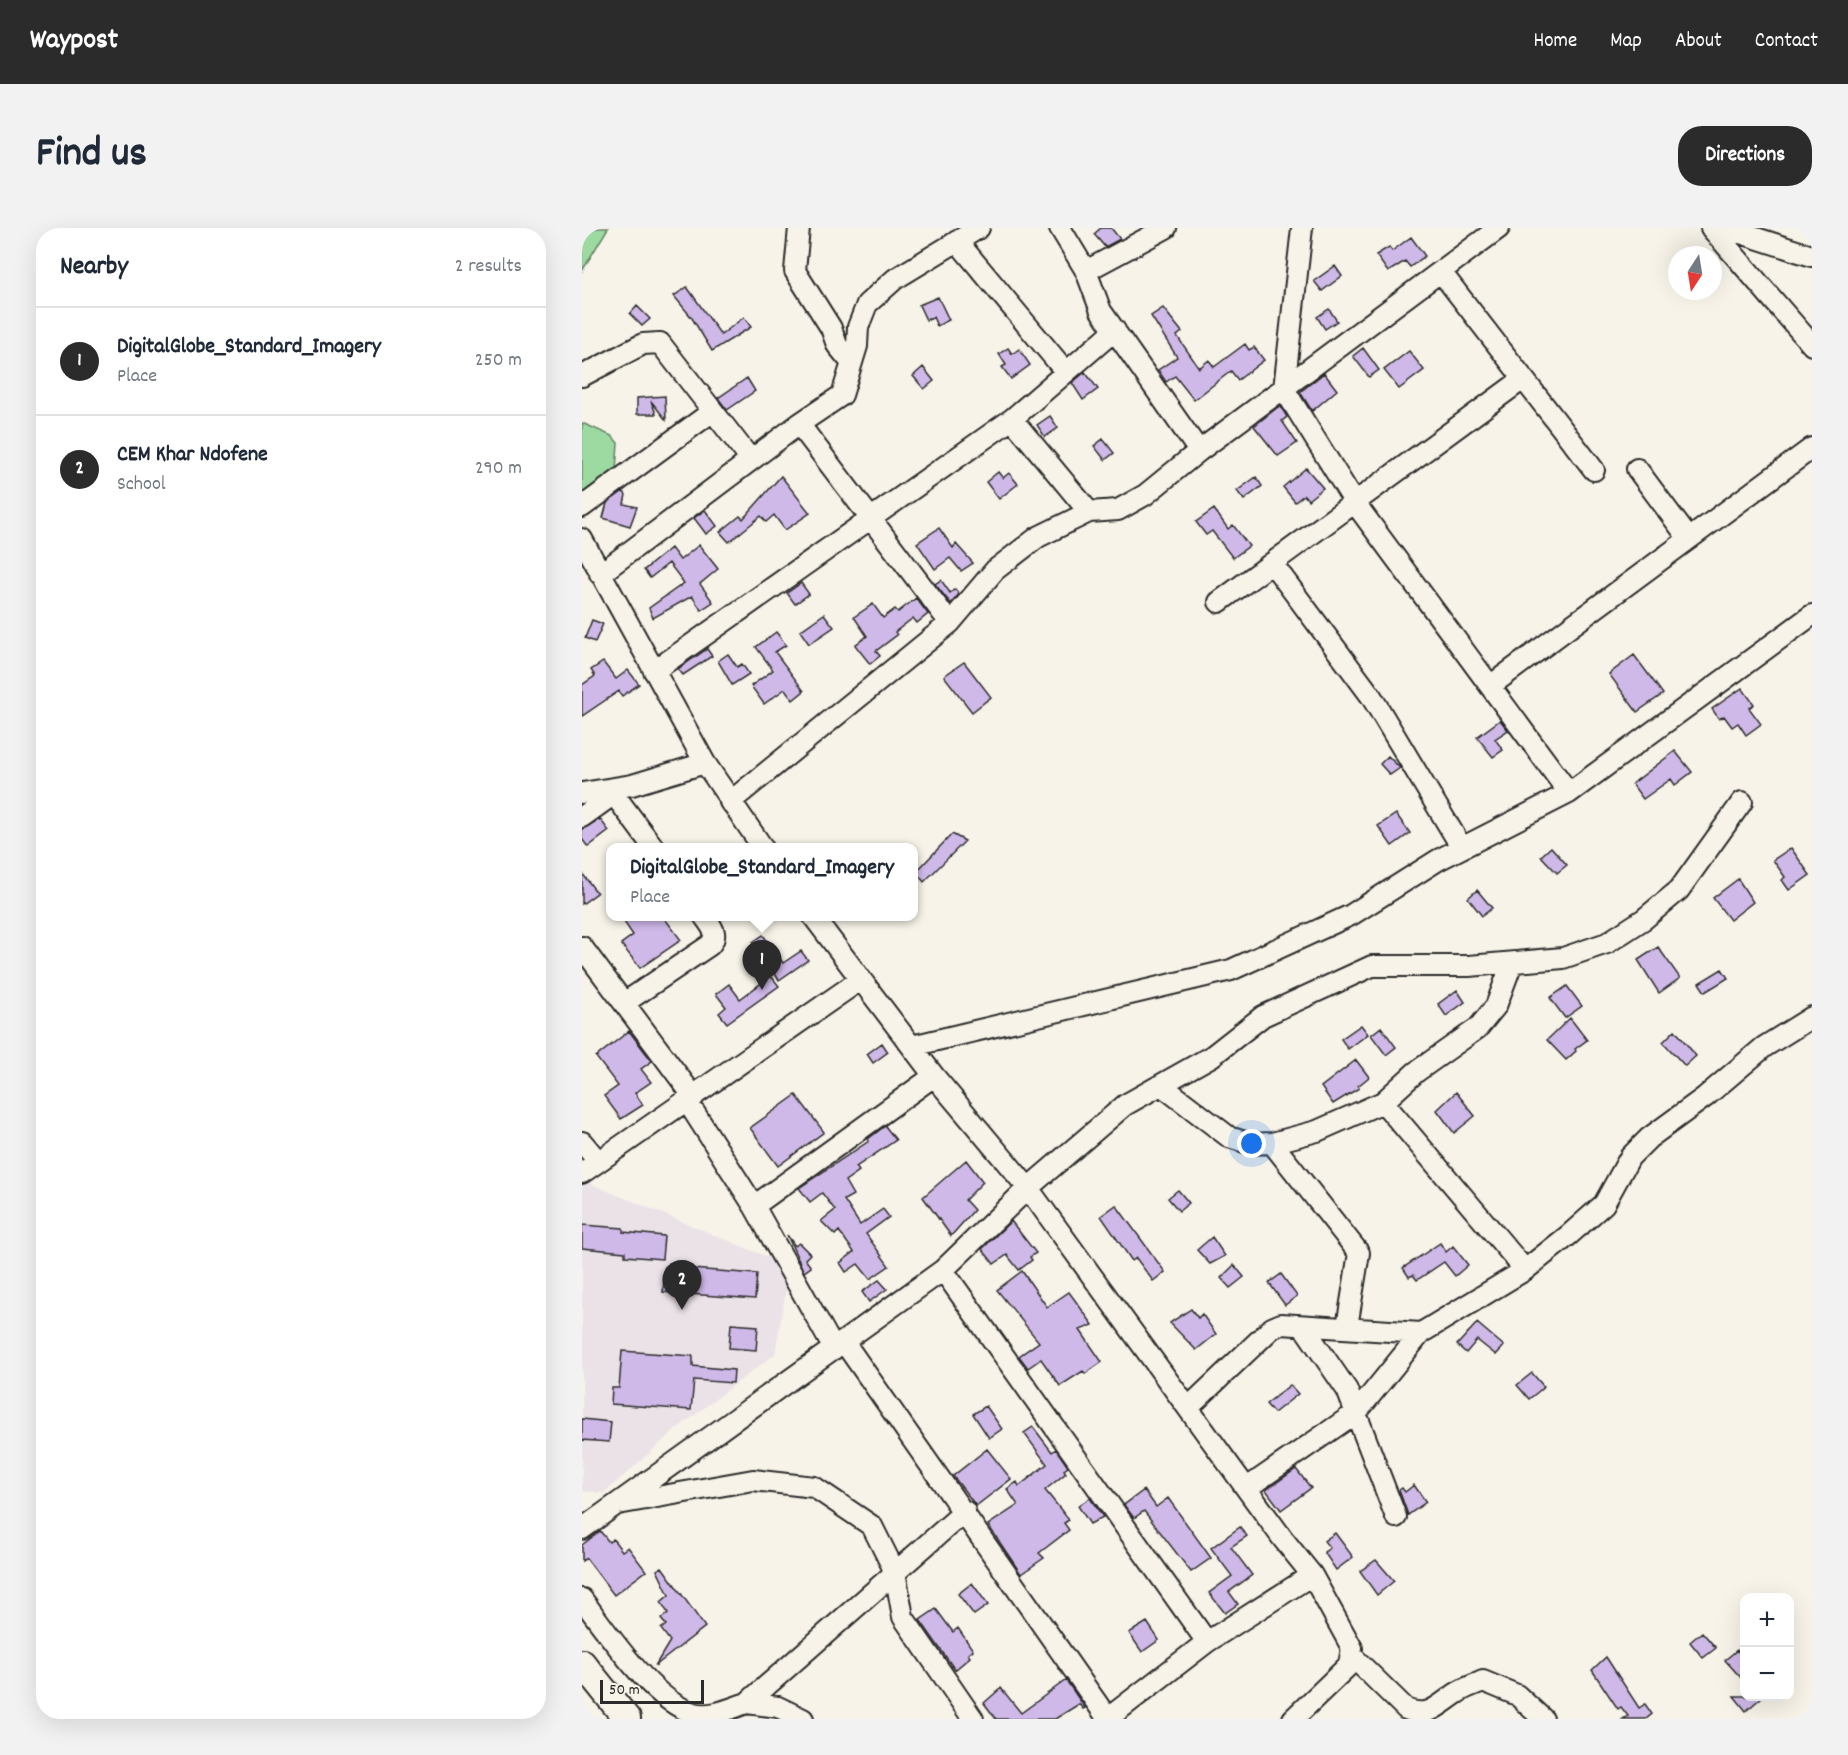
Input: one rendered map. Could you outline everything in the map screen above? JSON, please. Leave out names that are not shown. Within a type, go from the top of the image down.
[{"type":"main road","points":[[582,1663],[627,1719]]},
{"type":"street","points":[[799,228],[795,272],[831,328],[837,345],[851,362]]},
{"type":"street","points":[[591,568],[751,460],[842,395],[857,345],[858,327],[867,304],[895,279],[979,228]]},
{"type":"street","points":[[1060,228],[1086,271],[1101,311],[1199,451]]},
{"type":"street","points":[[1086,271],[1166,228]]},
{"type":"street","points":[[1302,228],[1284,389],[1355,503],[1569,793]]},
{"type":"street","points":[[730,802],[950,623],[995,570],[1038,537],[1089,512],[1118,510],[1145,495],[1199,451],[1499,228]]},
{"type":"street","points":[[1711,228],[1812,345]]},
{"type":"street","points":[[1725,228],[1812,256]]},
{"type":"street","points":[[957,240],[1066,372]]},
{"type":"street","points":[[1441,272],[1594,470]]},
{"type":"street","points":[[654,672],[1012,419],[1115,330]]},
{"type":"street","points":[[582,376],[643,344],[660,343],[751,460]]},
{"type":"street","points":[[1219,602],[1523,379]]},
{"type":"street","points":[[582,507],[713,411]]},
{"type":"street","points":[[1012,419],[1089,512]]},
{"type":"street","points":[[800,424],[950,623]]},
{"type":"street","points":[[1490,686],[1812,448]]},
{"type":"street","points":[[1637,469],[1689,539]]},
{"type":"street","points":[[582,539],[591,568],[654,672],[705,763],[759,843]]},
{"type":"street","points":[[1272,563],[1371,696],[1462,848]]},
{"type":"street","points":[[912,1046],[1231,970],[1351,915],[1462,848],[1569,793],[1812,615]]},
{"type":"street","points":[[582,817],[613,793],[705,763]]},
{"type":"street","points":[[582,793],[632,785]]},
{"type":"street","points":[[613,793],[650,843]]},
{"type":"street","points":[[582,1529],[613,1504],[943,1270],[1028,1188],[1125,1105],[1212,1056],[1263,1016],[1372,966],[1512,963],[1563,958],[1607,943],[1644,919],[1679,890],[1742,802]]},
{"type":"street","points":[[624,1003],[710,945],[714,939],[714,931],[707,921]]},
{"type":"street","points":[[817,921],[934,1076],[1028,1188],[1312,1575],[1352,1648],[1352,1656],[1349,1665],[1293,1719]]},
{"type":"street","points":[[582,947],[624,1003],[690,1099],[839,1345],[965,1511],[1108,1719],[1207,1642],[1312,1575]]},
{"type":"street","points":[[1161,1085],[1229,1137],[1251,1144],[1272,1143],[1317,1131],[1383,1102],[1416,1072],[1478,1028],[1496,1006],[1512,963]]},
{"type":"street","points":[[582,1142],[590,1167],[860,980]]},
{"type":"street","points":[[1247,1488],[1357,1412],[1421,1333],[1525,1270],[1604,1204],[1630,1157],[1649,1138],[1705,1097],[1764,1047],[1812,1017]]},
{"type":"street","points":[[754,1206],[934,1076]]},
{"type":"street","points":[[1383,1102],[1525,1270]]},
{"type":"street","points":[[1272,1143],[1359,1253],[1347,1327]]},
{"type":"street","points":[[943,1270],[1207,1642]]},
{"type":"street","points":[[1189,1407],[1272,1328],[1281,1324],[1421,1333]]},
{"type":"street","points":[[1303,1326],[1347,1390],[1396,1517]]},
{"type":"street","points":[[613,1504],[753,1480],[814,1487],[872,1526],[895,1572],[903,1617],[973,1719]]},
{"type":"street","points":[[582,1599],[631,1664],[676,1706],[695,1713],[712,1714],[747,1703],[965,1511]]},
{"type":"street","points":[[1352,1656],[1406,1709],[1418,1714],[1433,1716],[1458,1692],[1483,1681],[1517,1695],[1543,1719]]},
{"type":"street","points":[[747,1703],[778,1707],[803,1719]]},
{"type":"shaded area","points":[[586,1182],[790,1266],[775,1354],[679,1427],[604,1493],[582,1491],[582,1185]]},
{"type":"green space","points":[[582,228],[608,228],[582,271]]},
{"type":"green space","points":[[582,423],[612,436],[618,443],[616,470],[584,516],[582,512]]},
{"type":"building","points":[[1101,228],[1111,228],[1120,239],[1105,247],[1094,234]]},
{"type":"building","points":[[1411,237],[1425,256],[1410,267],[1405,261],[1388,272],[1376,255],[1389,247],[1392,251]]},
{"type":"building","points":[[1335,266],[1342,276],[1322,291],[1314,281]]},
{"type":"building","points":[[687,287],[721,335],[744,317],[751,327],[712,351],[692,318],[674,296]]},
{"type":"building","points":[[938,297],[949,320],[937,326],[933,317],[926,320],[919,305]]},
{"type":"building","points":[[637,306],[650,319],[642,326],[630,314]]},
{"type":"building","points":[[1163,308],[1182,332],[1177,336],[1199,368],[1209,360],[1214,367],[1245,344],[1249,350],[1254,347],[1264,360],[1238,380],[1231,371],[1194,400],[1175,376],[1166,382],[1158,370],[1177,357],[1151,316]]},
{"type":"building","points":[[1329,309],[1337,321],[1325,329],[1317,317]]},
{"type":"building","points":[[1008,348],[1012,354],[1019,349],[1030,365],[1011,379],[1002,367],[1006,365],[999,354]]},
{"type":"building","points":[[1363,348],[1379,370],[1369,377],[1353,356]]},
{"type":"building","points":[[1409,351],[1424,370],[1399,389],[1384,370]]},
{"type":"building","points":[[923,367],[934,381],[924,389],[913,376]]},
{"type":"building","points":[[1085,372],[1098,389],[1083,400],[1072,383]]},
{"type":"building","points":[[1324,373],[1337,390],[1312,411],[1300,392]]},
{"type":"building","points":[[747,378],[755,391],[727,410],[718,398]]},
{"type":"building","points":[[665,396],[666,420],[651,401],[656,414],[637,414],[637,398]]},
{"type":"building","points":[[1281,407],[1287,417],[1282,421],[1297,443],[1278,456],[1254,426]]},
{"type":"building","points":[[1050,416],[1058,428],[1045,437],[1037,425]]},
{"type":"building","points":[[1103,439],[1114,453],[1105,460],[1094,446]]},
{"type":"building","points":[[1306,468],[1323,488],[1308,500],[1304,495],[1295,502],[1283,487]]},
{"type":"building","points":[[998,472],[1003,478],[1009,473],[1018,484],[999,499],[986,482]]},
{"type":"building","points":[[781,476],[810,513],[785,530],[774,515],[766,522],[761,516],[729,542],[720,532],[740,516],[743,519]]},
{"type":"building","points":[[1256,477],[1262,486],[1244,500],[1237,491]]},
{"type":"building","points":[[623,491],[626,495],[624,504],[637,507],[630,526],[603,518],[607,503]]},
{"type":"building","points":[[1214,509],[1228,529],[1233,525],[1249,546],[1233,558],[1212,531],[1206,535],[1196,522]]},
{"type":"building","points":[[705,510],[717,526],[706,534],[694,518]]},
{"type":"building","points":[[939,528],[953,548],[956,544],[973,563],[961,571],[950,558],[935,569],[917,543]]},
{"type":"building","points":[[699,545],[718,569],[700,584],[713,602],[701,610],[692,596],[653,618],[649,608],[684,583],[669,563],[650,578],[644,570],[671,548],[680,560]]},
{"type":"building","points":[[941,580],[950,593],[955,589],[959,594],[951,604],[935,584]]},
{"type":"building","points":[[801,583],[809,594],[795,604],[787,593]]},
{"type":"building","points":[[916,598],[928,614],[917,623],[913,618],[895,632],[897,635],[876,651],[880,656],[870,664],[855,645],[867,636],[854,617],[873,604],[883,618],[895,609],[898,612]]},
{"type":"building","points":[[824,614],[834,627],[809,644],[800,631]]},
{"type":"building","points":[[592,620],[603,624],[595,642],[585,638]]},
{"type":"building","points":[[776,632],[786,645],[775,652],[804,691],[793,700],[785,689],[764,704],[751,686],[773,670],[756,647]]},
{"type":"building","points":[[707,649],[712,656],[683,675],[678,669]]},
{"type":"building","points":[[728,654],[737,667],[742,664],[749,674],[732,685],[718,661]]},
{"type":"building","points":[[1634,655],[1663,694],[1637,712],[1609,674]]},
{"type":"building","points":[[603,662],[616,679],[628,670],[639,684],[622,696],[619,691],[582,716],[582,685],[595,676],[591,670]]},
{"type":"building","points":[[964,662],[991,697],[972,712],[944,676]]},
{"type":"building","points":[[1742,688],[1754,704],[1749,708],[1761,724],[1746,735],[1738,723],[1732,727],[1724,716],[1719,719],[1712,709]]},
{"type":"building","points":[[1500,720],[1508,730],[1495,739],[1503,750],[1493,757],[1477,737]]},
{"type":"building","points":[[1675,751],[1692,772],[1675,785],[1671,779],[1643,799],[1632,784]]},
{"type":"building","points":[[1388,756],[1400,768],[1390,775],[1380,764]]},
{"type":"building","points":[[1396,814],[1410,833],[1392,846],[1378,826]]},
{"type":"building","points":[[600,819],[609,831],[588,847],[582,839],[582,829]]},
{"type":"building","points":[[952,834],[965,841],[924,882],[918,874],[918,870]]},
{"type":"building","points":[[1551,847],[1567,865],[1557,873],[1541,856]]},
{"type":"building","points":[[1791,848],[1810,875],[1789,890],[1782,880],[1785,877],[1773,860]]},
{"type":"building","points":[[582,873],[597,893],[582,904]]},
{"type":"building","points":[[1738,879],[1753,902],[1730,920],[1713,898]]},
{"type":"building","points":[[1477,890],[1492,908],[1482,916],[1468,898]]},
{"type":"building","points":[[623,921],[667,921],[681,940],[640,968],[621,944],[633,935]]},
{"type":"building","points":[[763,935],[783,963],[801,951],[808,960],[779,980],[753,942]]},
{"type":"building","points":[[1658,947],[1680,978],[1659,993],[1638,960]]},
{"type":"building","points":[[1722,969],[1728,978],[1705,992],[1699,983]]},
{"type":"building","points":[[771,976],[779,986],[727,1023],[719,1013],[726,1007],[716,994],[729,984],[740,999]]},
{"type":"building","points":[[1567,986],[1582,1006],[1565,1018],[1550,998]]},
{"type":"building","points":[[1457,990],[1465,1002],[1446,1016],[1438,1004]]},
{"type":"building","points":[[1570,1018],[1587,1040],[1566,1060],[1547,1040]]},
{"type":"building","points":[[1361,1025],[1368,1034],[1348,1049],[1341,1039]]},
{"type":"building","points":[[1381,1027],[1396,1047],[1386,1055],[1371,1035]]},
{"type":"building","points":[[1675,1030],[1696,1056],[1685,1066],[1663,1042]]},
{"type":"building","points":[[629,1031],[652,1061],[641,1069],[651,1082],[635,1093],[643,1105],[621,1119],[604,1096],[618,1086],[596,1057]]},
{"type":"building","points":[[882,1043],[888,1052],[873,1063],[867,1054]]},
{"type":"building","points":[[1356,1060],[1369,1077],[1358,1086],[1359,1088],[1333,1104],[1321,1087]]},
{"type":"building","points":[[1456,1092],[1475,1116],[1454,1133],[1437,1110]]},
{"type":"building","points":[[796,1095],[824,1132],[778,1166],[750,1128]]},
{"type":"building","points":[[885,1126],[896,1140],[856,1167],[859,1171],[845,1181],[853,1195],[844,1200],[860,1225],[883,1209],[889,1217],[866,1234],[889,1266],[870,1279],[858,1264],[846,1272],[840,1263],[854,1252],[839,1231],[835,1235],[821,1221],[835,1210],[822,1193],[810,1202],[799,1188],[869,1141],[868,1139]]},
{"type":"building","points":[[966,1160],[983,1182],[965,1200],[974,1210],[951,1236],[923,1197]]},
{"type":"building","points":[[1178,1190],[1189,1203],[1179,1211],[1168,1198]]},
{"type":"building","points":[[1116,1205],[1165,1272],[1153,1281],[1136,1258],[1132,1261],[1101,1216]]},
{"type":"building","points":[[1011,1221],[1036,1253],[1030,1257],[1032,1260],[1019,1270],[1007,1255],[994,1264],[982,1249]]},
{"type":"building","points":[[582,1225],[623,1228],[623,1232],[664,1236],[662,1259],[625,1256],[625,1252],[582,1248]]},
{"type":"building","points":[[787,1235],[795,1246],[799,1243],[810,1254],[805,1259],[811,1267],[804,1272]]},
{"type":"building","points":[[1212,1237],[1225,1256],[1210,1264],[1197,1250]]},
{"type":"building","points":[[1440,1243],[1446,1252],[1453,1246],[1468,1265],[1455,1276],[1444,1262],[1417,1280],[1413,1275],[1409,1277],[1403,1268]]},
{"type":"building","points":[[1234,1265],[1244,1277],[1230,1288],[1221,1278]]},
{"type":"building","points":[[665,1267],[757,1274],[755,1299],[663,1292]]},
{"type":"building","points":[[1022,1271],[1047,1307],[1069,1292],[1093,1325],[1080,1330],[1102,1362],[1085,1374],[1083,1371],[1060,1386],[1041,1359],[1028,1368],[1019,1356],[1039,1342],[997,1290]]},
{"type":"building","points":[[1281,1274],[1297,1296],[1285,1305],[1269,1283]]},
{"type":"building","points":[[879,1280],[887,1289],[869,1302],[862,1292]]},
{"type":"building","points":[[1191,1309],[1198,1318],[1202,1314],[1216,1334],[1196,1350],[1170,1323]]},
{"type":"building","points":[[1477,1323],[1504,1346],[1496,1355],[1477,1340],[1466,1353],[1457,1345]]},
{"type":"building","points":[[731,1324],[758,1326],[756,1350],[729,1348]]},
{"type":"building","points":[[622,1351],[693,1356],[693,1366],[734,1370],[733,1383],[694,1380],[691,1410],[611,1404],[612,1388],[619,1388]]},
{"type":"building","points":[[1532,1373],[1544,1387],[1529,1399],[1517,1385]]},
{"type":"building","points":[[1290,1385],[1298,1394],[1274,1413],[1266,1404]]},
{"type":"building","points":[[986,1406],[1002,1429],[989,1438],[973,1414]]},
{"type":"building","points":[[582,1419],[611,1422],[609,1442],[582,1440]]},
{"type":"building","points":[[1033,1427],[1052,1452],[1056,1449],[1068,1467],[1064,1470],[1066,1473],[1045,1490],[1069,1520],[1064,1523],[1069,1530],[1039,1553],[1044,1558],[1021,1574],[988,1525],[1018,1505],[1007,1489],[1017,1482],[1019,1486],[1047,1464],[1024,1433]]},
{"type":"building","points":[[987,1449],[1011,1479],[976,1506],[953,1476]]},
{"type":"building","points":[[1296,1469],[1311,1488],[1281,1510],[1266,1490]]},
{"type":"building","points":[[1414,1485],[1426,1502],[1408,1515],[1399,1490],[1402,1488],[1405,1492]]},
{"type":"building","points":[[1144,1490],[1156,1507],[1168,1498],[1211,1558],[1191,1572],[1144,1511],[1134,1518],[1124,1505]]},
{"type":"building","points":[[1090,1498],[1103,1517],[1090,1524],[1078,1506]]},
{"type":"building","points":[[1240,1527],[1247,1536],[1231,1547],[1252,1575],[1229,1592],[1238,1604],[1225,1613],[1209,1593],[1232,1576],[1211,1548]]},
{"type":"building","points":[[600,1531],[609,1542],[613,1539],[622,1551],[628,1547],[646,1571],[614,1595],[586,1558],[582,1561],[582,1545]]},
{"type":"building","points":[[1335,1533],[1353,1557],[1336,1570],[1324,1552],[1330,1548],[1324,1541]]},
{"type":"building","points":[[1376,1560],[1394,1581],[1377,1595],[1360,1571]]},
{"type":"building","points":[[662,1567],[705,1627],[655,1666],[670,1641],[661,1629],[666,1625],[661,1619],[668,1613],[661,1602],[669,1595],[657,1570]]},
{"type":"building","points":[[972,1583],[988,1605],[974,1615],[958,1594]]},
{"type":"building","points":[[936,1609],[953,1632],[958,1628],[973,1650],[968,1654],[970,1657],[955,1670],[920,1620]]},
{"type":"building","points":[[1147,1622],[1159,1640],[1142,1652],[1129,1633]]},
{"type":"building","points":[[1702,1632],[1716,1648],[1703,1658],[1690,1642]]},
{"type":"building","points":[[1737,1650],[1740,1653],[1740,1677],[1725,1660]]},
{"type":"building","points":[[1606,1657],[1639,1708],[1645,1704],[1652,1714],[1646,1719],[1623,1719],[1628,1716],[1621,1707],[1618,1709],[1592,1670]]},
{"type":"building","points":[[1066,1680],[1085,1708],[1083,1709],[1079,1704],[1055,1719],[996,1719],[984,1703],[1001,1688],[1021,1713]]},
{"type":"building","points":[[1734,1696],[1740,1696],[1740,1701],[1757,1701],[1746,1711]]},
{"type":"place","name":"DigitalGlobe_Standard_Imagery","points":[[762,990]]},
{"type":"place","name":"CEM Khar Ndofene","points":[[682,1310]]}]
